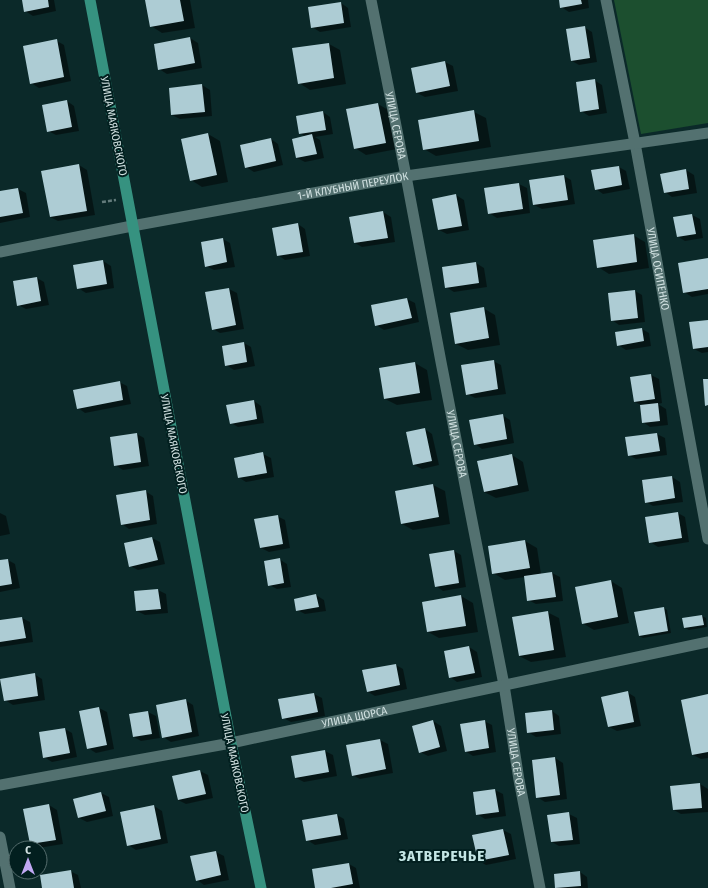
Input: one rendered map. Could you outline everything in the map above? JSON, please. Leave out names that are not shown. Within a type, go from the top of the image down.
[{"type":"main road","name":"УЛИЦА МАЯКОВСКОГО","points":[[90,0],[231,742],[261,888]]},
{"type":"street","name":"УЛИЦА СЕРОВА","points":[[371,0],[406,176],[440,362],[504,685],[519,780],[540,888]]},
{"type":"street","name":"УЛИЦА ОСИПЕНКО","points":[[606,0],[635,144],[708,539]]},
{"type":"street","name":"1-Й КЛУБНЫЙ ПЕРЕУЛОК","points":[[0,252],[132,226],[406,176],[708,133]]},
{"type":"street","name":"УЛИЦА ЩОРСА","points":[[0,785],[231,742],[708,642]]},
{"type":"street","points":[[0,837],[10,888]]},
{"type":"green space","points":[[614,0],[708,0],[708,123],[641,134]]},
{"type":"building","points":[[22,0],[48,0],[49,7],[24,12]]},
{"type":"building","points":[[145,0],[180,0],[184,21],[150,27]]},
{"type":"building","points":[[559,0],[581,0],[582,4],[560,8]]},
{"type":"building","points":[[341,2],[344,23],[311,28],[308,7]]},
{"type":"building","points":[[585,26],[590,58],[571,61],[566,29]]},
{"type":"building","points":[[190,37],[195,63],[158,70],[154,44]]},
{"type":"building","points":[[57,39],[64,77],[30,84],[23,46]]},
{"type":"building","points":[[329,43],[334,78],[298,84],[292,48]]},
{"type":"building","points":[[445,61],[450,86],[416,93],[411,68]]},
{"type":"building","points":[[595,79],[599,109],[580,112],[576,82]]},
{"type":"building","points":[[202,84],[205,112],[171,115],[169,88]]},
{"type":"building","points":[[67,100],[72,127],[47,132],[42,105]]},
{"type":"building","points":[[378,103],[386,143],[354,149],[346,109]]},
{"type":"building","points":[[474,110],[479,141],[423,150],[418,120]]},
{"type":"building","points":[[323,111],[326,130],[299,134],[296,116]]},
{"type":"building","points":[[208,133],[217,175],[190,181],[181,139]]},
{"type":"building","points":[[312,134],[317,154],[296,158],[292,139]]},
{"type":"building","points":[[271,138],[276,161],[245,168],[240,145]]},
{"type":"building","points":[[79,164],[87,211],[50,217],[41,171]]},
{"type":"building","points":[[619,166],[622,185],[595,190],[591,170]]},
{"type":"building","points":[[686,169],[689,189],[664,193],[660,174]]},
{"type":"building","points":[[564,175],[568,200],[533,205],[529,180]]},
{"type":"building","points":[[519,183],[523,209],[488,214],[484,188]]},
{"type":"building","points":[[18,188],[23,213],[0,217],[0,191]]},
{"type":"building","points":[[456,194],[462,226],[438,230],[432,199]]},
{"type":"building","points":[[383,211],[388,238],[354,243],[349,217]]},
{"type":"building","points":[[692,214],[696,234],[677,237],[673,217]]},
{"type":"building","points":[[298,223],[303,252],[277,256],[272,228]]},
{"type":"building","points":[[634,234],[637,262],[597,268],[593,240]]},
{"type":"building","points":[[223,238],[227,262],[205,267],[201,242]]},
{"type":"building","points":[[708,258],[708,289],[683,293],[678,263]]},
{"type":"building","points":[[103,260],[107,284],[77,289],[73,265]]},
{"type":"building","points":[[476,262],[479,283],[445,288],[442,267]]},
{"type":"building","points":[[37,277],[41,301],[17,306],[13,281]]},
{"type":"building","points":[[229,288],[236,325],[212,330],[205,292]]},
{"type":"building","points":[[635,290],[638,318],[611,321],[608,293]]},
{"type":"building","points":[[407,298],[412,318],[375,326],[371,305]]},
{"type":"building","points":[[484,307],[489,338],[455,344],[450,313]]},
{"type":"building","points":[[708,320],[708,347],[693,349],[689,322]]},
{"type":"building","points":[[642,328],[644,341],[617,346],[615,332]]},
{"type":"building","points":[[244,342],[247,362],[225,366],[222,346]]},
{"type":"building","points":[[494,360],[498,389],[466,395],[461,365]]},
{"type":"building","points":[[415,362],[420,393],[384,399],[379,368]]},
{"type":"building","points":[[651,374],[655,399],[634,402],[630,377]]},
{"type":"building","points":[[703,379],[708,379],[708,405],[705,406]]},
{"type":"building","points":[[120,381],[123,400],[77,409],[73,390]]},
{"type":"building","points":[[254,400],[257,419],[230,424],[226,405]]},
{"type":"building","points":[[658,403],[660,421],[642,423],[640,405]]},
{"type":"building","points":[[503,414],[507,439],[474,445],[469,420]]},
{"type":"building","points":[[425,428],[432,461],[413,465],[406,432]]},
{"type":"building","points":[[137,433],[141,462],[114,466],[110,437]]},
{"type":"building","points":[[657,433],[660,451],[628,456],[625,437]]},
{"type":"building","points":[[263,452],[267,473],[238,478],[234,458]]},
{"type":"building","points":[[512,454],[518,485],[484,492],[477,461]]},
{"type":"building","points":[[672,476],[675,498],[645,503],[642,480]]},
{"type":"building","points":[[433,484],[439,517],[401,524],[395,491]]},
{"type":"building","points":[[146,490],[150,520],[121,525],[116,495]]},
{"type":"building","points":[[678,512],[682,538],[649,543],[645,517]]},
{"type":"building","points":[[278,515],[283,544],[260,548],[254,519]]},
{"type":"building","points":[[152,537],[158,560],[129,567],[124,543]]},
{"type":"building","points":[[525,540],[530,568],[492,574],[488,546]]},
{"type":"building","points":[[454,550],[459,583],[435,587],[429,554]]},
{"type":"building","points":[[280,558],[284,583],[268,586],[264,561]]},
{"type":"building","points":[[8,559],[12,584],[0,586],[0,560]]},
{"type":"building","points":[[552,572],[556,597],[527,601],[524,576]]},
{"type":"building","points":[[611,580],[618,617],[582,624],[575,587]]},
{"type":"building","points":[[158,589],[161,609],[136,611],[134,591]]},
{"type":"building","points":[[316,594],[319,607],[296,611],[294,599]]},
{"type":"building","points":[[461,595],[466,626],[427,632],[422,602]]},
{"type":"building","points":[[664,607],[668,631],[639,636],[634,612]]},
{"type":"building","points":[[548,611],[554,650],[519,656],[512,617]]},
{"type":"building","points":[[702,615],[704,625],[684,628],[682,618]]},
{"type":"building","points":[[22,617],[26,638],[0,642],[0,620]]},
{"type":"building","points":[[469,646],[475,673],[449,678],[444,651]]},
{"type":"building","points":[[396,664],[400,685],[367,692],[362,670]]},
{"type":"building","points":[[35,673],[38,696],[4,701],[0,679]]},
{"type":"building","points":[[628,691],[634,722],[608,727],[601,697]]},
{"type":"building","points":[[314,693],[318,712],[282,719],[278,699]]},
{"type":"building","points":[[708,694],[708,752],[692,755],[681,700]]},
{"type":"building","points":[[186,699],[192,732],[162,738],[156,705]]},
{"type":"building","points":[[99,707],[107,745],[87,749],[79,711]]},
{"type":"building","points":[[552,710],[554,730],[527,733],[525,713]]},
{"type":"building","points":[[148,711],[152,734],[133,737],[129,714]]},
{"type":"building","points":[[433,720],[440,747],[419,753],[412,726]]},
{"type":"building","points":[[485,720],[489,748],[465,752],[460,724]]},
{"type":"building","points":[[65,728],[70,753],[43,758],[39,732]]},
{"type":"building","points":[[380,739],[386,769],[352,776],[346,745]]},
{"type":"building","points":[[325,750],[329,772],[295,778],[291,756]]},
{"type":"building","points":[[555,757],[560,795],[536,798],[532,760]]},
{"type":"building","points":[[200,770],[206,794],[178,800],[172,776]]},
{"type":"building","points":[[700,783],[702,808],[673,810],[670,786]]},
{"type":"building","points":[[495,789],[499,812],[476,815],[473,792]]},
{"type":"building","points":[[101,792],[106,811],[78,818],[73,799]]},
{"type":"building","points":[[49,804],[56,840],[48,841],[48,840],[29,840],[23,809]]},
{"type":"building","points":[[154,805],[161,839],[127,846],[120,812]]},
{"type":"building","points":[[569,812],[573,840],[551,842],[547,815]]},
{"type":"building","points":[[337,814],[341,835],[306,841],[302,820]]},
{"type":"building","points":[[503,829],[509,855],[478,861],[472,835]]},
{"type":"building","points":[[216,851],[221,875],[196,881],[190,856]]},
{"type":"building","points":[[349,863],[353,884],[331,888],[315,888],[312,869]]},
{"type":"building","points":[[71,870],[74,888],[42,888],[41,880],[48,880],[48,874]]},
{"type":"building","points":[[580,871],[581,886],[555,888],[554,874]]},
{"type":"district","name":"ЗАТВЕРЕЧЬЕ","points":[[442,856]]}]
